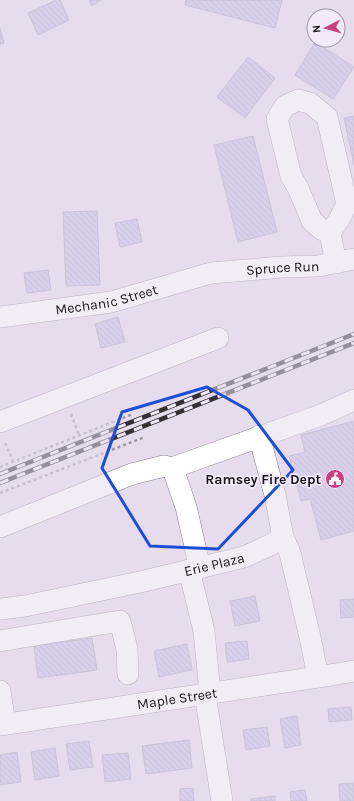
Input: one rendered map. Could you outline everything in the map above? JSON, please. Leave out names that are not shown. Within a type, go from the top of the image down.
[{"type":"street","points":[[330,233],[347,204],[327,117],[310,103],[298,100],[285,106],[277,119],[291,176],[298,188],[312,221],[321,229],[330,233],[345,261]]},
{"type":"street","name":"Spruce Run","points":[[211,273],[282,267],[318,266],[345,261]]},
{"type":"street","name":"Mechanic Street","points":[[0,317],[111,302],[211,273]]},
{"type":"street","points":[[0,422],[218,338]]},
{"type":"street","points":[[0,527],[132,474],[164,466],[172,468],[220,452],[259,436],[321,416],[354,400]]},
{"type":"street","points":[[259,436],[275,495],[283,537],[290,553],[318,677]]},
{"type":"street","points":[[172,468],[186,507],[204,631],[208,694],[222,801]]},
{"type":"street","name":"Erie Plaza","points":[[0,609],[25,606],[140,582],[244,557],[283,537]]},
{"type":"street","points":[[0,641],[120,621],[127,649],[128,674]]},
{"type":"street","name":"Maple Street","points":[[2,725],[354,671]]},
{"type":"street","points":[[0,691],[2,725]]},
{"type":"path","points":[[64,397],[79,436]]},
{"type":"path","points":[[0,467],[133,414]]},
{"type":"path","points":[[0,493],[145,436]]},
{"type":"path","points":[[5,443],[13,462]]},
{"type":"highlighted area","points":[[207,387],[248,410],[293,470],[218,549],[150,546],[102,468],[122,412]]},
{"type":"building","points":[[56,0],[60,0],[69,20],[38,35],[28,13]]},
{"type":"building","points":[[89,0],[101,0],[92,6]]},
{"type":"building","points":[[186,0],[282,0],[275,28],[185,5]]},
{"type":"building","points":[[0,28],[4,43],[0,44]]},
{"type":"building","points":[[311,48],[324,48],[354,67],[333,99],[295,75]]},
{"type":"building","points":[[248,57],[275,78],[245,118],[217,97]]},
{"type":"building","points":[[354,116],[354,165],[344,118]]},
{"type":"building","points":[[253,136],[277,232],[238,242],[214,145]]},
{"type":"building","points":[[97,211],[100,285],[66,286],[63,212]]},
{"type":"building","points":[[137,219],[142,242],[120,247],[115,223]]},
{"type":"building","points":[[48,270],[51,290],[27,293],[24,273]]},
{"type":"building","points":[[118,317],[125,342],[101,348],[95,324]]},
{"type":"building","points":[[354,421],[354,531],[321,540],[310,499],[301,501],[289,456],[305,452],[301,435]]},
{"type":"building","points":[[255,596],[260,621],[235,626],[230,601]]},
{"type":"building","points":[[354,599],[354,617],[341,618],[340,600]]},
{"type":"building","points":[[92,638],[97,670],[38,678],[34,646]]},
{"type":"building","points":[[247,641],[249,659],[227,662],[225,643]]},
{"type":"building","points":[[187,644],[192,670],[159,677],[154,651]]},
{"type":"building","points":[[351,707],[352,720],[329,722],[328,709]]},
{"type":"building","points":[[297,716],[301,745],[285,748],[280,719]]},
{"type":"building","points":[[267,727],[270,746],[246,750],[243,730]]},
{"type":"building","points":[[189,740],[192,768],[146,774],[142,746]]},
{"type":"building","points":[[89,741],[93,767],[70,770],[66,744]]},
{"type":"building","points":[[55,748],[59,776],[35,780],[31,752]]},
{"type":"building","points":[[17,752],[21,782],[0,785],[0,755]]},
{"type":"building","points":[[128,753],[131,779],[105,782],[102,755]]},
{"type":"building","points":[[354,783],[354,801],[340,801],[339,784]]},
{"type":"building","points":[[193,788],[194,801],[180,801],[180,789]]},
{"type":"building","points":[[305,790],[307,801],[291,801],[290,792]]},
{"type":"building","points":[[275,796],[275,801],[251,801],[251,799]]},
{"type":"railway","points":[[0,474],[354,334]]},
{"type":"railway","points":[[0,483],[354,343]]},
{"type":"place","name":"Ramsey Fire Dept","points":[[335,479]]}]
